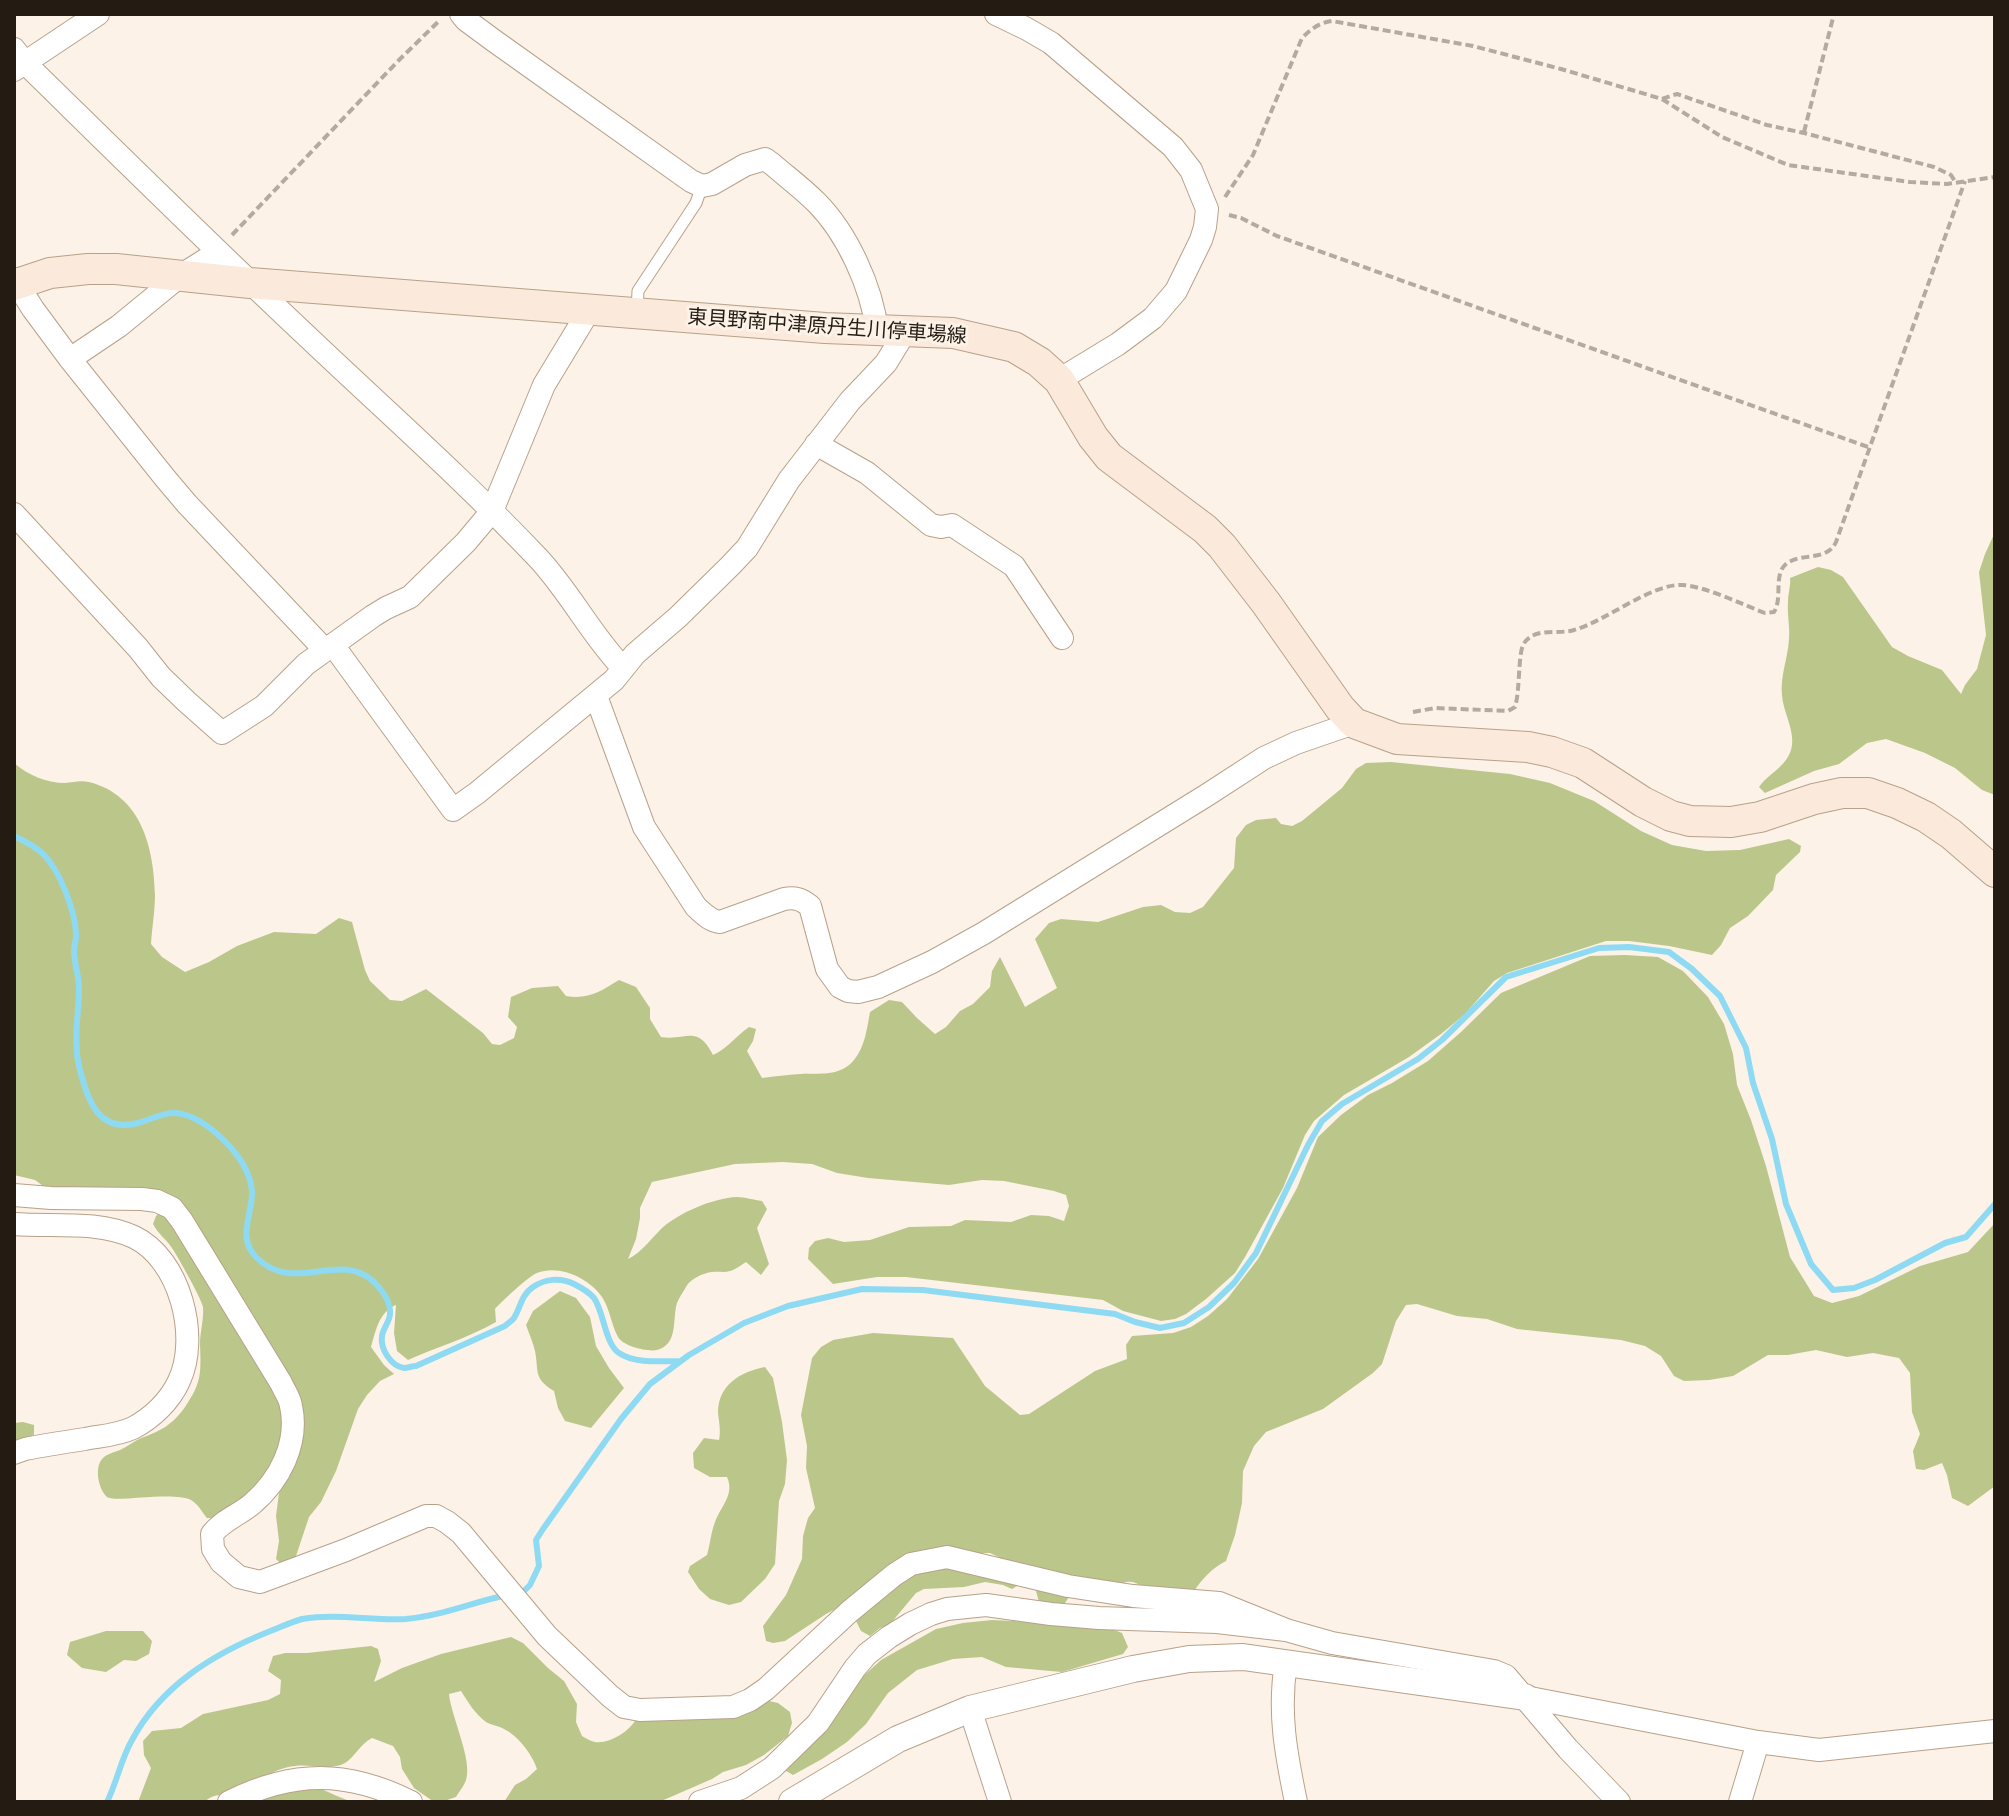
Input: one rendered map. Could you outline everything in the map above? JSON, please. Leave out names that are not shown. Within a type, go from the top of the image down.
[{"type":"main road","name":"東貝野南中津原丹生川停車場線","points":[[15,282],[50,273],[116,269],[250,283],[638,313],[891,332],[953,333],[1014,347],[1039,362],[1059,380],[1093,437],[1109,457],[1205,529],[1222,546],[1354,723]]},
{"type":"main road","points":[[1354,723],[1397,739],[1528,747],[1552,752],[1583,763],[1643,802],[1671,816],[1690,821],[1731,822],[1760,817],[1842,793],[1868,793],[1926,817],[1995,872]]},
{"type":"street","points":[[98,14],[17,60],[492,511],[561,585],[610,655],[623,668]]},
{"type":"street","points":[[996,14],[1051,43],[1173,147],[1191,170],[1207,209],[1201,240],[1176,291],[1153,318],[1118,344],[1059,380]]},
{"type":"street","points":[[15,282],[70,359],[187,504],[329,648],[453,810],[614,680],[635,654],[678,617],[747,548],[789,480],[816,444],[886,363],[891,332],[875,313],[848,245],[833,221],[772,164],[765,159],[755,162],[712,184],[702,186],[691,181],[466,20],[452,16]]},
{"type":"street","points":[[70,359],[119,326],[180,276],[218,252]]},
{"type":"street","points":[[14,514],[161,677],[222,733],[264,706],[306,664],[386,608],[410,597],[466,542],[492,511],[544,385],[590,309]]},
{"type":"street","points":[[816,444],[867,473],[931,525],[952,525],[1014,566],[1062,638]]},
{"type":"street","points":[[596,696],[644,827],[696,907],[706,917],[720,922],[784,899],[793,897],[802,900],[810,906],[827,969],[840,987],[858,992],[889,983],[984,933],[1264,758],[1354,723]]},
{"type":"street","points":[[14,1195],[142,1199],[172,1208],[281,1383],[291,1402],[294,1434],[286,1459],[272,1482],[251,1505],[219,1525],[212,1534],[213,1549],[221,1562],[239,1577],[260,1582],[426,1516],[436,1516],[461,1533],[547,1636],[610,1696],[624,1707],[640,1710],[733,1707],[750,1700],[894,1575],[911,1564],[947,1557],[1068,1586],[1133,1596],[1219,1603],[1286,1630],[1332,1643],[1494,1671],[1506,1676],[1568,1749],[1619,1802]]},
{"type":"street","points":[[14,1224],[101,1227],[138,1239],[166,1265],[177,1286],[187,1338],[184,1365],[173,1393],[134,1427],[111,1435],[14,1453]]},
{"type":"street","points":[[700,1802],[741,1788],[772,1768],[818,1723],[867,1654],[910,1624],[947,1609],[986,1605],[1051,1614],[1217,1622],[1286,1630]]},
{"type":"street","points":[[792,1802],[898,1739],[970,1709],[1133,1669],[1189,1659],[1243,1657],[1525,1697],[1758,1742],[1819,1750],[1995,1731]]},
{"type":"street","points":[[1286,1663],[1282,1706],[1296,1802]]},
{"type":"street","points":[[970,1709],[1000,1802]]},
{"type":"street","points":[[1740,1802],[1758,1742]]},
{"type":"street","points":[[229,1802],[283,1782],[329,1777],[374,1785],[411,1802]]},
{"type":"lane","points":[[638,313],[638,291],[696,203],[702,186]]},
{"type":"path","points":[[1804,133],[1834,14]]},
{"type":"path","points":[[218,252],[388,71],[452,16]]},
{"type":"path","points":[[1207,209],[1224,198],[1253,155],[1302,38],[1311,28],[1332,21],[1473,46],[1662,99],[1722,137],[1788,165],[1910,182],[1947,184],[1995,177]]},
{"type":"path","points":[[1662,99],[1677,94],[1767,125],[1934,167],[1951,175],[1956,183]]},
{"type":"path","points":[[1409,713],[1435,708],[1508,711],[1515,707],[1518,699],[1522,646],[1529,639],[1554,631],[1571,632],[1664,587],[1681,585],[1698,588],[1765,613],[1774,612],[1778,606],[1783,566],[1825,554],[1833,548],[1965,181]]},
{"type":"path","points":[[1207,209],[1241,218],[1277,236],[1868,447]]},
{"type":"green space","points":[[1995,532],[1995,795],[1982,790],[1955,768],[1886,739],[1867,743],[1839,764],[1814,771],[1765,793],[1759,787],[1783,764],[1792,748],[1782,688],[1789,639],[1790,578],[1818,567],[1843,577],[1892,647],[1942,670],[1961,694],[1977,669],[1986,635],[1979,572]]},
{"type":"green space","points":[[1391,762],[1510,774],[1550,783],[1594,801],[1641,831],[1672,845],[1706,851],[1740,850],[1789,839],[1801,846],[1800,852],[1776,875],[1773,890],[1748,916],[1730,928],[1712,955],[1669,946],[1606,941],[1507,973],[1494,981],[1465,1014],[1441,1034],[1409,1057],[1344,1095],[1314,1121],[1283,1188],[1235,1273],[1206,1299],[1175,1319],[1161,1321],[1123,1311],[1103,1300],[906,1277],[877,1277],[833,1284],[808,1259],[809,1248],[815,1241],[828,1238],[844,1242],[870,1240],[909,1227],[951,1226],[965,1220],[1011,1222],[1031,1215],[1064,1221],[1069,1206],[1066,1195],[1054,1191],[1004,1181],[982,1180],[949,1185],[868,1178],[837,1173],[812,1164],[783,1162],[735,1164],[652,1182],[640,1208],[636,1239],[628,1259],[668,1223],[686,1212],[717,1200],[743,1197],[762,1201],[767,1209],[757,1228],[769,1264],[761,1275],[746,1262],[726,1272],[708,1273],[694,1279],[677,1303],[672,1337],[657,1350],[636,1348],[621,1340],[605,1302],[596,1290],[573,1274],[555,1270],[537,1273],[516,1289],[495,1309],[496,1322],[408,1360],[397,1351],[394,1333],[396,1305],[390,1308],[379,1322],[371,1347],[394,1374],[380,1381],[358,1409],[336,1471],[321,1502],[309,1517],[296,1556],[293,1560],[280,1563],[276,1559],[279,1493],[301,1438],[187,1215],[47,1189],[35,1180],[14,1175],[14,763],[44,780],[58,783],[86,781],[107,789],[121,798],[132,811],[141,825],[152,859],[155,895],[151,944],[162,957],[185,972],[274,932],[316,934],[339,918],[352,922],[370,981],[390,1000],[402,1001],[426,989],[483,1033],[492,1044],[500,1045],[514,1038],[517,1027],[508,1017],[511,997],[532,988],[558,986],[566,996],[588,996],[619,980],[636,987],[650,1008],[650,1019],[661,1037],[696,1037],[707,1045],[713,1055],[749,1027],[756,1029],[747,1051],[762,1078],[829,1073],[842,1069],[854,1060],[861,1049],[870,1012],[889,1000],[902,1002],[935,1034],[990,987],[992,971],[1000,957],[1025,1007],[1057,988],[1035,939],[1049,923],[1061,919],[1098,922],[1143,907],[1161,905],[1175,912],[1190,913],[1203,907],[1234,868],[1236,838],[1246,825],[1256,820],[1276,818],[1281,824],[1292,826],[1342,788],[1356,769],[1366,763]]},
{"type":"green space","points":[[1590,956],[1658,957],[1683,971],[1708,997],[1724,1024],[1733,1054],[1737,1085],[1766,1166],[1790,1257],[1814,1296],[1832,1303],[1859,1296],[1920,1266],[1968,1252],[1995,1223],[1995,1486],[1968,1506],[1952,1498],[1942,1463],[1924,1470],[1916,1469],[1913,1451],[1920,1434],[1912,1412],[1910,1373],[1899,1358],[1873,1353],[1847,1357],[1816,1350],[1768,1355],[1733,1376],[1684,1381],[1674,1376],[1661,1356],[1645,1346],[1621,1340],[1517,1329],[1487,1319],[1457,1316],[1417,1304],[1406,1305],[1396,1321],[1382,1364],[1373,1373],[1323,1409],[1266,1432],[1254,1446],[1243,1471],[1242,1503],[1226,1561],[1208,1574],[1194,1591],[1148,1589],[1131,1582],[1113,1587],[1029,1571],[990,1553],[947,1549],[826,1614],[785,1641],[766,1641],[763,1626],[786,1595],[802,1559],[803,1536],[808,1518],[815,1508],[806,1468],[807,1446],[801,1415],[812,1358],[821,1347],[833,1340],[873,1333],[953,1338],[985,1386],[1020,1415],[1029,1414],[1095,1371],[1127,1359],[1126,1345],[1132,1336],[1173,1333],[1191,1327],[1227,1299],[1258,1259],[1297,1188],[1318,1137],[1341,1115],[1368,1095],[1428,1061],[1501,993]]},
{"type":"green space","points":[[161,1211],[168,1211],[277,1387],[288,1425],[263,1483],[217,1518],[207,1518],[191,1500],[183,1498],[107,1497],[98,1478],[100,1462],[105,1457],[171,1423],[191,1398],[199,1377],[203,1307],[175,1252],[153,1224]]},
{"type":"green space","points":[[560,1291],[576,1298],[590,1317],[596,1346],[624,1388],[591,1428],[565,1421],[554,1391],[540,1378],[526,1325],[533,1311]]},
{"type":"green space","points":[[765,1367],[773,1378],[787,1460],[785,1484],[779,1501],[775,1564],[765,1579],[741,1602],[729,1605],[710,1599],[688,1572],[690,1566],[707,1555],[714,1526],[729,1489],[727,1477],[710,1477],[694,1468],[693,1453],[704,1438],[719,1440],[719,1403],[726,1387],[739,1376]]},
{"type":"green space","points":[[14,1423],[34,1425],[34,1435],[14,1443]]},
{"type":"green space","points":[[928,1564],[1019,1582],[1012,1589],[985,1582],[964,1587],[924,1589],[916,1593],[891,1623],[870,1636],[861,1631],[855,1619],[859,1608]]},
{"type":"green space","points":[[1038,1585],[1069,1597],[1058,1606],[1039,1602]]},
{"type":"green space","points":[[992,1620],[1102,1625],[1122,1633],[1128,1647],[1123,1654],[1062,1672],[1006,1667],[982,1657],[953,1659],[917,1670],[888,1693],[866,1724],[847,1742],[793,1775],[781,1768],[859,1680],[881,1660],[936,1629]]},
{"type":"green space","points":[[106,1631],[143,1631],[152,1641],[149,1654],[136,1661],[124,1660],[106,1672],[82,1668],[67,1655],[70,1642]]},
{"type":"green space","points":[[511,1637],[523,1643],[564,1681],[577,1704],[576,1722],[582,1736],[591,1741],[613,1739],[636,1719],[765,1700],[778,1703],[790,1712],[792,1723],[788,1736],[746,1765],[723,1772],[658,1802],[504,1802],[515,1785],[537,1769],[519,1741],[504,1729],[482,1719],[461,1691],[449,1694],[467,1762],[465,1782],[456,1797],[434,1802],[414,1788],[393,1746],[372,1738],[339,1765],[286,1767],[241,1790],[204,1802],[138,1802],[151,1768],[144,1755],[143,1741],[152,1731],[181,1728],[203,1714],[268,1700],[280,1694],[281,1680],[268,1671],[273,1656],[371,1646],[378,1649],[381,1661],[374,1682],[441,1654]]},
{"type":"green space","points":[[312,1786],[357,1802],[246,1802]]},
{"type":"waterway","points":[[14,836],[37,849],[50,862],[66,892],[73,914],[76,935],[74,956],[79,987],[76,1031],[78,1061],[83,1082],[97,1112],[105,1119],[125,1125],[172,1113],[182,1114],[203,1123],[222,1138],[243,1164],[250,1182],[252,1193],[246,1234],[250,1250],[256,1257],[271,1268],[286,1273],[346,1270],[360,1273],[374,1282],[385,1296],[390,1310],[382,1336],[383,1346],[399,1367],[416,1366],[505,1326],[514,1318],[529,1290],[553,1280],[574,1284],[594,1298],[614,1349],[625,1357],[680,1361]]},
{"type":"waterway","points":[[518,1593],[530,1585],[539,1566],[536,1540],[621,1419],[650,1384],[689,1355],[744,1323],[788,1306],[862,1289],[923,1290],[1115,1314],[1160,1328],[1184,1323],[1209,1307],[1234,1283],[1256,1253],[1322,1121],[1342,1104],[1418,1059],[1442,1040],[1506,977],[1599,948],[1629,947],[1669,952],[1720,996],[1746,1048],[1753,1083],[1772,1139],[1786,1204],[1811,1264],[1833,1290],[1854,1288],[1875,1280],[1945,1243],[1966,1237],[1995,1204]]},
{"type":"waterway","points":[[107,1802],[128,1747],[158,1703],[190,1674],[228,1651],[302,1619],[406,1619],[507,1595]]}]
